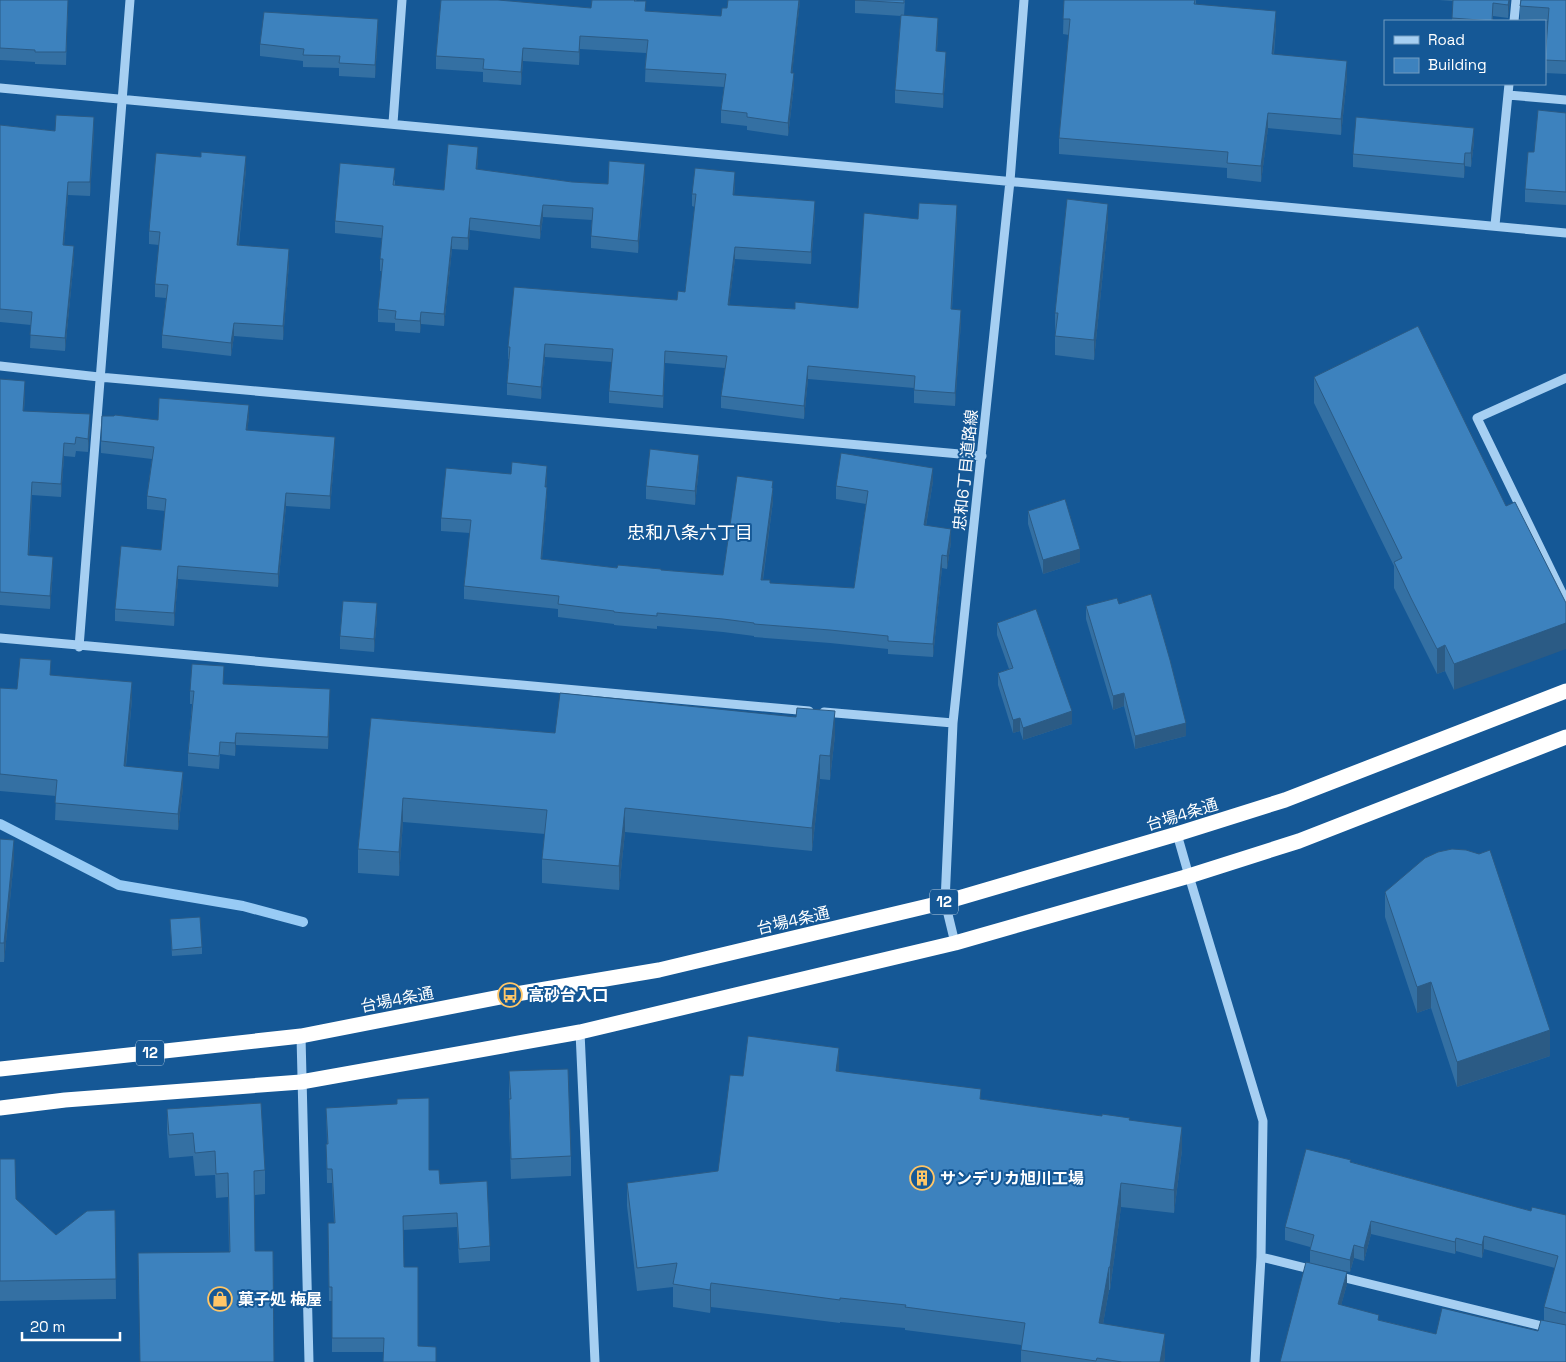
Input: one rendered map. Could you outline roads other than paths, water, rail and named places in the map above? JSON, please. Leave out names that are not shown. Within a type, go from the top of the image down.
[{"type":"highway","name":"台場4条通","points":[[0,1069],[301,1036],[510,995],[660,970],[945,902],[1177,834],[1285,800],[1566,691]]},
{"type":"highway","points":[[0,1108],[64,1100],[301,1082],[580,1032],[955,943],[1189,876],[1299,841],[1566,737]]},
{"type":"street","points":[[79,646],[130,0]]},
{"type":"street","points":[[393,123],[402,0]]},
{"type":"street","name":"忠和6丁目道路線","points":[[955,943],[945,902],[953,723],[1010,181],[1024,0]]},
{"type":"street","points":[[1514,20],[1516,0]]},
{"type":"street","points":[[1495,225],[1509,85]]},
{"type":"street","points":[[0,88],[1566,233]]},
{"type":"street","points":[[1508,95],[1566,100]]},
{"type":"street","points":[[0,366],[99,377],[982,456]]},
{"type":"street","points":[[1566,378],[1476,418],[1566,601]]},
{"type":"street","points":[[0,638],[953,723]]},
{"type":"street","points":[[1177,834],[1263,1121],[1261,1257],[1255,1362]]},
{"type":"street","points":[[580,1032],[596,1362]]},
{"type":"street","points":[[301,1036],[309,1362]]},
{"type":"street","points":[[1261,1257],[1566,1332]]},
{"type":"waterway","points":[[0,824],[119,885],[243,906],[303,922]]},
{"type":"place","name":"高砂台入口","points":[[510,995]]},
{"type":"place","name":"サンデリカ旭川工場","points":[[922,1178]]},
{"type":"place","name":"菓子処 梅屋","points":[[220,1299]]},
{"type":"district","name":"忠和八条六丁目","points":[[690,533]]}]
